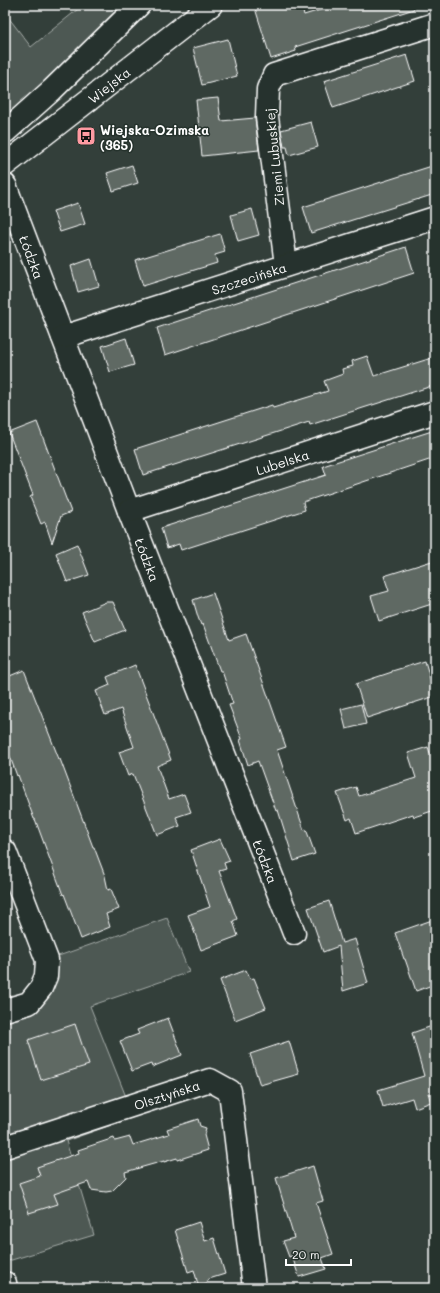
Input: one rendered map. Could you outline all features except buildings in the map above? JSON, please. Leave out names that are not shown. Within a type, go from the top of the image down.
[{"type":"street","points":[[5,132],[52,90],[139,5]]},
{"type":"street","name":"Wiejska","points":[[5,165],[211,5]]},
{"type":"street","name":"Ziemi Lubuskiej","points":[[286,265],[267,117],[268,89],[274,75],[435,24]]},
{"type":"street","name":"Łódzka","points":[[5,185],[129,511],[294,933]]},
{"type":"street","name":"Szczecińska","points":[[63,337],[435,218]]},
{"type":"street","name":"Lubelska","points":[[129,511],[435,412]]},
{"type":"street","points":[[5,852],[47,960],[46,976],[41,988],[29,1003],[5,1010]]},
{"type":"street","name":"Olsztyńska","points":[[5,1147],[210,1080],[230,1091],[254,1288]]},
{"type":"street","points":[[5,1283],[6,1288]]},
{"type":"shaded area","points":[[83,5],[139,5],[5,132],[5,13],[31,47]]},
{"type":"shaded area","points":[[167,918],[189,972],[90,1006],[134,1117],[66,1141],[94,1235],[5,1262],[5,1010],[29,1003],[47,960]]},
{"type":"place","name":"Wiejska-Ozimska (365)","points":[[86,136]]}]
